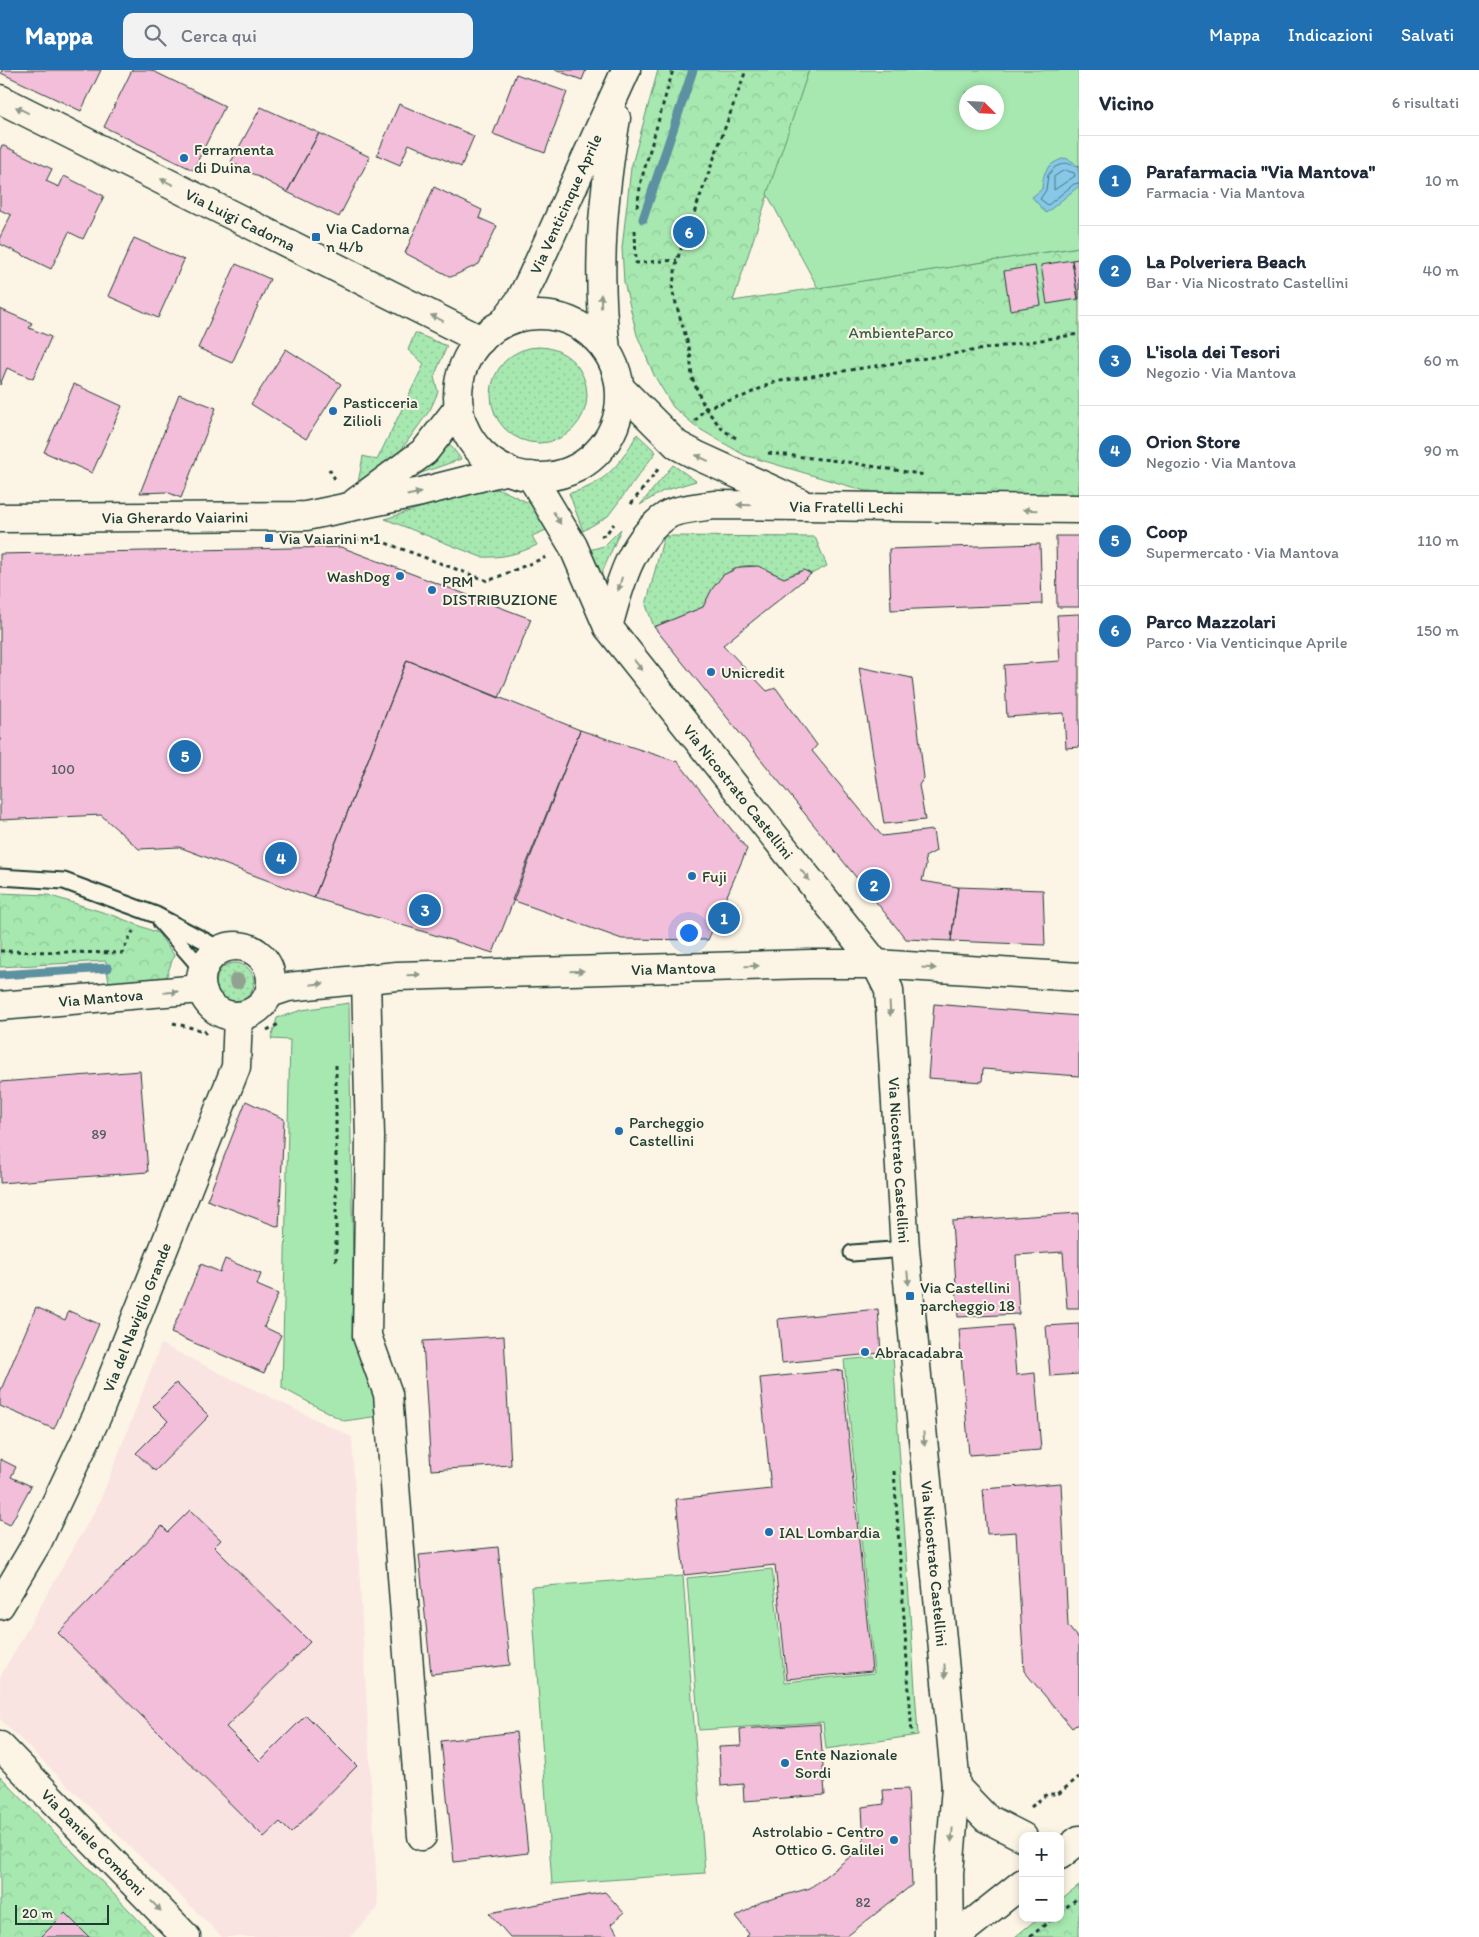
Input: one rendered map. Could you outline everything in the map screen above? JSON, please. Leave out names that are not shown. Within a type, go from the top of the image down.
[{"type":"main road","name":"Via Venticinque Aprile","points":[[502,324],[521,299],[532,277],[624,76]]},
{"type":"main road","name":"Via Venticinque Aprile","points":[[606,350],[601,306],[604,189],[624,76]]},
{"type":"main road","name":"Via Luigi Cadorna","points":[[0,100],[481,340]]},
{"type":"main road","points":[[526,316],[556,316],[586,328],[606,350],[616,370],[620,388],[619,408],[614,428],[603,445],[589,460],[571,470],[552,476],[520,473],[490,460],[475,445],[464,427],[459,407],[459,388],[462,371],[470,354],[481,340],[502,324],[526,316]]},
{"type":"main road","name":"Via Fratelli Lechi","points":[[620,388],[677,445],[696,456],[810,507],[1079,509]]},
{"type":"main road","name":"Via Gherardo Vaiarini","points":[[349,508],[425,452],[459,407]]},
{"type":"main road","name":"Via Gherardo Vaiarini","points":[[0,518],[306,516],[520,473]]},
{"type":"main road","name":"Via Nicostrato Castellini","points":[[520,473],[573,546],[608,627],[876,964],[889,990],[905,1249],[956,1787],[949,1873],[950,1937]]},
{"type":"main road","points":[[608,627],[622,576],[640,542],[669,514],[714,504],[810,507]]},
{"type":"main road","points":[[233,945],[247,947],[259,954],[268,965],[272,979],[270,993],[262,1005],[252,1013],[238,1017],[226,1016],[215,1010],[206,1001],[201,979],[212,954],[220,949],[233,945]]},
{"type":"main road","name":"Via Mantova","points":[[270,993],[288,987],[416,975],[876,964],[1079,977]]},
{"type":"main road","name":"Via Mantova","points":[[0,1006],[201,979]]},
{"type":"main road","points":[[366,979],[370,1137],[367,1336],[388,1394],[422,1836]]},
{"type":"main road","name":"Via del Naviglio Grande","points":[[0,1605],[38,1541],[97,1416],[236,1067],[238,1017]]},
{"type":"main road","name":"Via Daniele Comboni","points":[[0,1746],[186,1937]]},
{"type":"main road","points":[[956,1787],[986,1818],[1019,1834]]},
{"type":"main road","points":[[955,1937],[1019,1886]]},
{"type":"lane","points":[[0,878],[64,881],[156,915],[220,949]]},
{"type":"lane","points":[[156,915],[201,979]]},
{"type":"lane","points":[[852,1253],[905,1249]]},
{"type":"path","points":[[636,210],[642,181],[673,70]]},
{"type":"path","points":[[743,443],[723,430],[704,408],[692,378],[690,352],[672,290],[677,260],[746,70]]},
{"type":"path","points":[[635,228],[636,263]]},
{"type":"path","points":[[630,263],[677,260]]},
{"type":"path","points":[[704,408],[744,396],[774,382],[1079,334]]},
{"type":"path","points":[[766,453],[847,462],[931,476]]},
{"type":"path","points":[[625,511],[660,467]]},
{"type":"path","points":[[599,537],[605,535],[615,523]]},
{"type":"path","points":[[375,539],[488,581],[547,556]]},
{"type":"path","points":[[0,951],[122,953],[137,925]]},
{"type":"path","points":[[165,1024],[175,1023],[204,1032],[220,1053],[282,1022]]},
{"type":"path","points":[[893,1463],[912,1735]]},
{"type":"path","points":[[1047,1794],[1058,1794],[1079,1777]]},
{"type":"path","points":[[1064,1909],[1079,1897]]},
{"type":"path","points":[[1030,1937],[1048,1922]]},
{"type":"shaded area","points":[[161,1344],[352,1437],[378,1908],[350,1937],[222,1937],[0,1719],[0,1677],[100,1501]]},
{"type":"green space","name":"AmbienteParco","points":[[658,70],[809,70],[733,301],[1079,247],[1079,497],[879,495],[744,455],[698,428],[673,407],[654,375],[637,335],[624,282],[622,248],[631,168]]},
{"type":"green space","points":[[809,70],[1079,70],[1079,247],[818,288],[767,194]]},
{"type":"green space","points":[[415,333],[447,346],[434,377],[438,392],[430,410],[401,450],[358,483],[363,456],[377,460],[424,364],[408,350]]},
{"type":"green space","points":[[539,347],[557,351],[573,361],[583,377],[587,395],[583,413],[573,429],[557,439],[539,443],[521,439],[505,429],[495,413],[491,395],[495,377],[505,361],[521,351]]},
{"type":"green space","points":[[637,434],[656,452],[608,516],[583,531],[569,493],[591,485],[610,472],[625,455]]},
{"type":"green space","points":[[448,442],[461,459],[413,476]]},
{"type":"green space","points":[[673,465],[696,481],[663,491],[640,505]]},
{"type":"green space","points":[[482,488],[502,490],[539,508],[551,528],[532,536],[537,545],[530,548],[503,556],[481,557],[385,519]]},
{"type":"green space","points":[[621,529],[601,575],[589,550],[604,546]]},
{"type":"green space","points":[[664,536],[815,537],[827,566],[811,574],[804,570],[784,578],[759,567],[749,566],[731,570],[712,590],[703,607],[654,627],[646,605]]},
{"type":"green space","points":[[0,893],[48,895],[115,916],[158,933],[174,955],[165,981],[109,985],[106,961],[0,967]]},
{"type":"green space","points":[[235,963],[248,969],[254,982],[248,995],[235,1001],[222,995],[216,982],[222,969]]},
{"type":"green space","points":[[349,1003],[354,1335],[375,1394],[379,1416],[344,1421],[282,1388],[290,1040],[271,1039],[277,1018],[302,1010]]},
{"type":"green space","points":[[893,1355],[918,1735],[826,1749],[823,1722],[699,1730],[687,1578],[772,1569],[785,1682],[874,1673],[844,1360]]},
{"type":"green space","points":[[683,1576],[705,1873],[552,1884],[531,1587]]},
{"type":"green space","points":[[0,1776],[155,1937],[0,1937]]},
{"type":"green space","points":[[1079,1886],[1079,1937],[1015,1937],[1033,1922],[1064,1922],[1064,1898]]},
{"type":"water","points":[[1065,158],[1076,164],[1079,186],[1046,213],[1032,197],[1042,189],[1043,177],[1047,169]]},
{"type":"building","points":[[2,70],[101,70],[81,111],[1,73]]},
{"type":"building","points":[[132,70],[151,70],[225,106],[193,170],[104,127]]},
{"type":"building","points":[[555,70],[586,70],[582,80]]},
{"type":"building","points":[[516,74],[567,92],[545,153],[493,134]]},
{"type":"building","points":[[399,104],[474,136],[461,167],[409,144],[400,165],[377,155]]},
{"type":"building","points":[[261,107],[319,133],[287,192],[231,162]]},
{"type":"building","points":[[319,133],[370,157],[339,217],[287,192]]},
{"type":"building","points":[[2,145],[52,169],[46,181],[59,187],[64,176],[104,196],[83,239],[69,232],[51,269],[0,244],[0,237],[11,215],[0,210],[0,150]]},
{"type":"building","points":[[434,187],[482,210],[479,218],[497,226],[479,264],[451,277],[405,253]]},
{"type":"building","points":[[134,238],[184,260],[158,318],[108,296]]},
{"type":"building","points":[[1079,259],[1079,299],[1078,299],[1072,260]]},
{"type":"building","points":[[1072,260],[1078,299],[1047,304],[1041,265]]},
{"type":"building","points":[[236,264],[270,279],[232,363],[198,348]]},
{"type":"building","points":[[1035,266],[1041,305],[1010,310],[1004,271]]},
{"type":"building","points":[[0,309],[32,323],[29,328],[51,337],[33,379],[7,368],[0,385]]},
{"type":"building","points":[[286,349],[341,384],[306,439],[251,404]]},
{"type":"building","points":[[74,384],[122,406],[92,473],[44,452]]},
{"type":"building","points":[[179,394],[216,408],[181,498],[167,492],[140,493]]},
{"type":"building","points":[[1056,536],[1079,536],[1079,607],[1057,607]]},
{"type":"building","points":[[1040,544],[1042,604],[891,610],[889,549]]},
{"type":"building","points":[[341,547],[531,619],[499,698],[407,660],[314,898],[179,847],[139,849],[101,815],[0,820],[0,554]]},
{"type":"building","points":[[758,566],[784,578],[804,570],[811,574],[723,645],[767,691],[776,688],[817,745],[812,751],[882,836],[933,830],[936,851],[925,857],[926,865],[922,881],[958,887],[951,941],[906,939],[654,627],[703,607],[712,589],[723,575],[740,567]]},
{"type":"building","points":[[1079,614],[1079,747],[1066,748],[1064,713],[1007,717],[1004,665],[1060,661],[1057,615]]},
{"type":"building","points":[[407,660],[580,730],[493,953],[314,898]]},
{"type":"building","points":[[859,667],[912,678],[924,778],[919,785],[925,820],[884,824]]},
{"type":"building","points":[[580,730],[678,762],[747,849],[708,940],[622,939],[512,900]]},
{"type":"building","points":[[958,887],[1043,890],[1045,945],[951,941]]},
{"type":"building","points":[[934,1004],[1079,1016],[1079,1076],[983,1069],[982,1082],[928,1078]]},
{"type":"building","points":[[140,1071],[148,1172],[0,1183],[0,1082]]},
{"type":"building","points":[[246,1101],[284,1119],[279,1227],[207,1200]]},
{"type":"building","points":[[1079,1213],[1079,1308],[1067,1308],[1063,1252],[1016,1255],[1019,1314],[958,1317],[952,1221]]},
{"type":"building","points":[[225,1259],[261,1274],[257,1285],[278,1294],[264,1327],[281,1335],[264,1373],[171,1333],[201,1264],[220,1272]]},
{"type":"building","points":[[36,1307],[65,1320],[69,1311],[99,1324],[54,1429],[0,1406],[0,1392]]},
{"type":"building","points":[[878,1309],[881,1353],[782,1363],[778,1319]]},
{"type":"building","points":[[1079,1324],[1079,1374],[1050,1376],[1046,1326]]},
{"type":"building","points":[[1012,1325],[1016,1375],[1035,1373],[1041,1450],[969,1455],[959,1329]]},
{"type":"building","points":[[504,1336],[511,1465],[431,1470],[423,1341]]},
{"type":"building","name":"IAL Lombardia","points":[[842,1370],[872,1671],[787,1679],[775,1565],[684,1575],[676,1499],[771,1489],[760,1378]]},
{"type":"building","points":[[176,1383],[209,1416],[155,1471],[136,1453],[168,1421],[153,1406]]},
{"type":"building","points":[[0,1459],[16,1467],[11,1477],[31,1486],[10,1525],[0,1520]]},
{"type":"building","points":[[1061,1483],[1068,1626],[1079,1640],[1079,1723],[1072,1728],[1024,1671],[1016,1532],[987,1534],[983,1489]]},
{"type":"building","points":[[190,1510],[221,1540],[214,1547],[310,1642],[226,1727],[260,1761],[306,1715],[357,1766],[291,1833],[280,1822],[264,1837],[58,1633],[162,1526],[168,1532]]},
{"type":"building","points":[[498,1547],[510,1665],[431,1674],[419,1555]]},
{"type":"building","points":[[820,1724],[825,1795],[744,1801],[743,1784],[721,1786],[719,1747],[741,1746],[740,1729]]},
{"type":"building","points":[[516,1732],[528,1853],[454,1862],[441,1741]]},
{"type":"building","points":[[908,1789],[912,1885],[846,1937],[746,1937],[749,1934],[736,1917],[761,1902],[810,1888],[864,1846],[862,1807],[884,1804],[883,1790]]},
{"type":"building","points":[[605,1892],[624,1913],[611,1924],[621,1937],[510,1937],[489,1913]]},
{"type":"building","points":[[65,1913],[89,1937],[41,1937]]},
{"type":"waterway","points":[[643,219],[693,70]]},
{"type":"waterway","points":[[0,975],[108,968]]},
{"type":"place","name":"Ferramenta di Duina","points":[[184,158]]},
{"type":"place","name":"Parco Mazzolari","points":[[689,232]]},
{"type":"place","name":"Via Cadorna n 4/b","points":[[316,237]]},
{"type":"place","name":"Pasticceria Zilioli","points":[[333,411]]},
{"type":"place","name":"Via Vaiarini n 1","points":[[269,538]]},
{"type":"place","name":"WashDog","points":[[400,576]]},
{"type":"place","name":"PRM DISTRIBUZIONE","points":[[432,590]]},
{"type":"place","name":"Unicredit","points":[[711,672]]},
{"type":"place","name":"Coop","points":[[185,756]]},
{"type":"place","name":"Orion Store","points":[[281,858]]},
{"type":"place","name":"Fuji","points":[[692,876]]},
{"type":"place","name":"La Polveriera Beach","points":[[874,885]]},
{"type":"place","name":"L'isola dei Tesori","points":[[425,910]]},
{"type":"place","name":"Parafarmacia \"Via Mantova\"","points":[[724,918]]},
{"type":"place","name":"Parcheggio Castellini","points":[[619,1131]]},
{"type":"place","name":"Via Castellini parcheggio 18","points":[[910,1296]]},
{"type":"place","name":"Abracadabra","points":[[865,1352]]},
{"type":"place","name":"IAL Lombardia","points":[[769,1532]]},
{"type":"place","name":"Ente Nazionale Sordi","points":[[785,1763]]},
{"type":"place","name":"Astrolabio - Centro Ottico G. Galilei","points":[[894,1840]]}]
